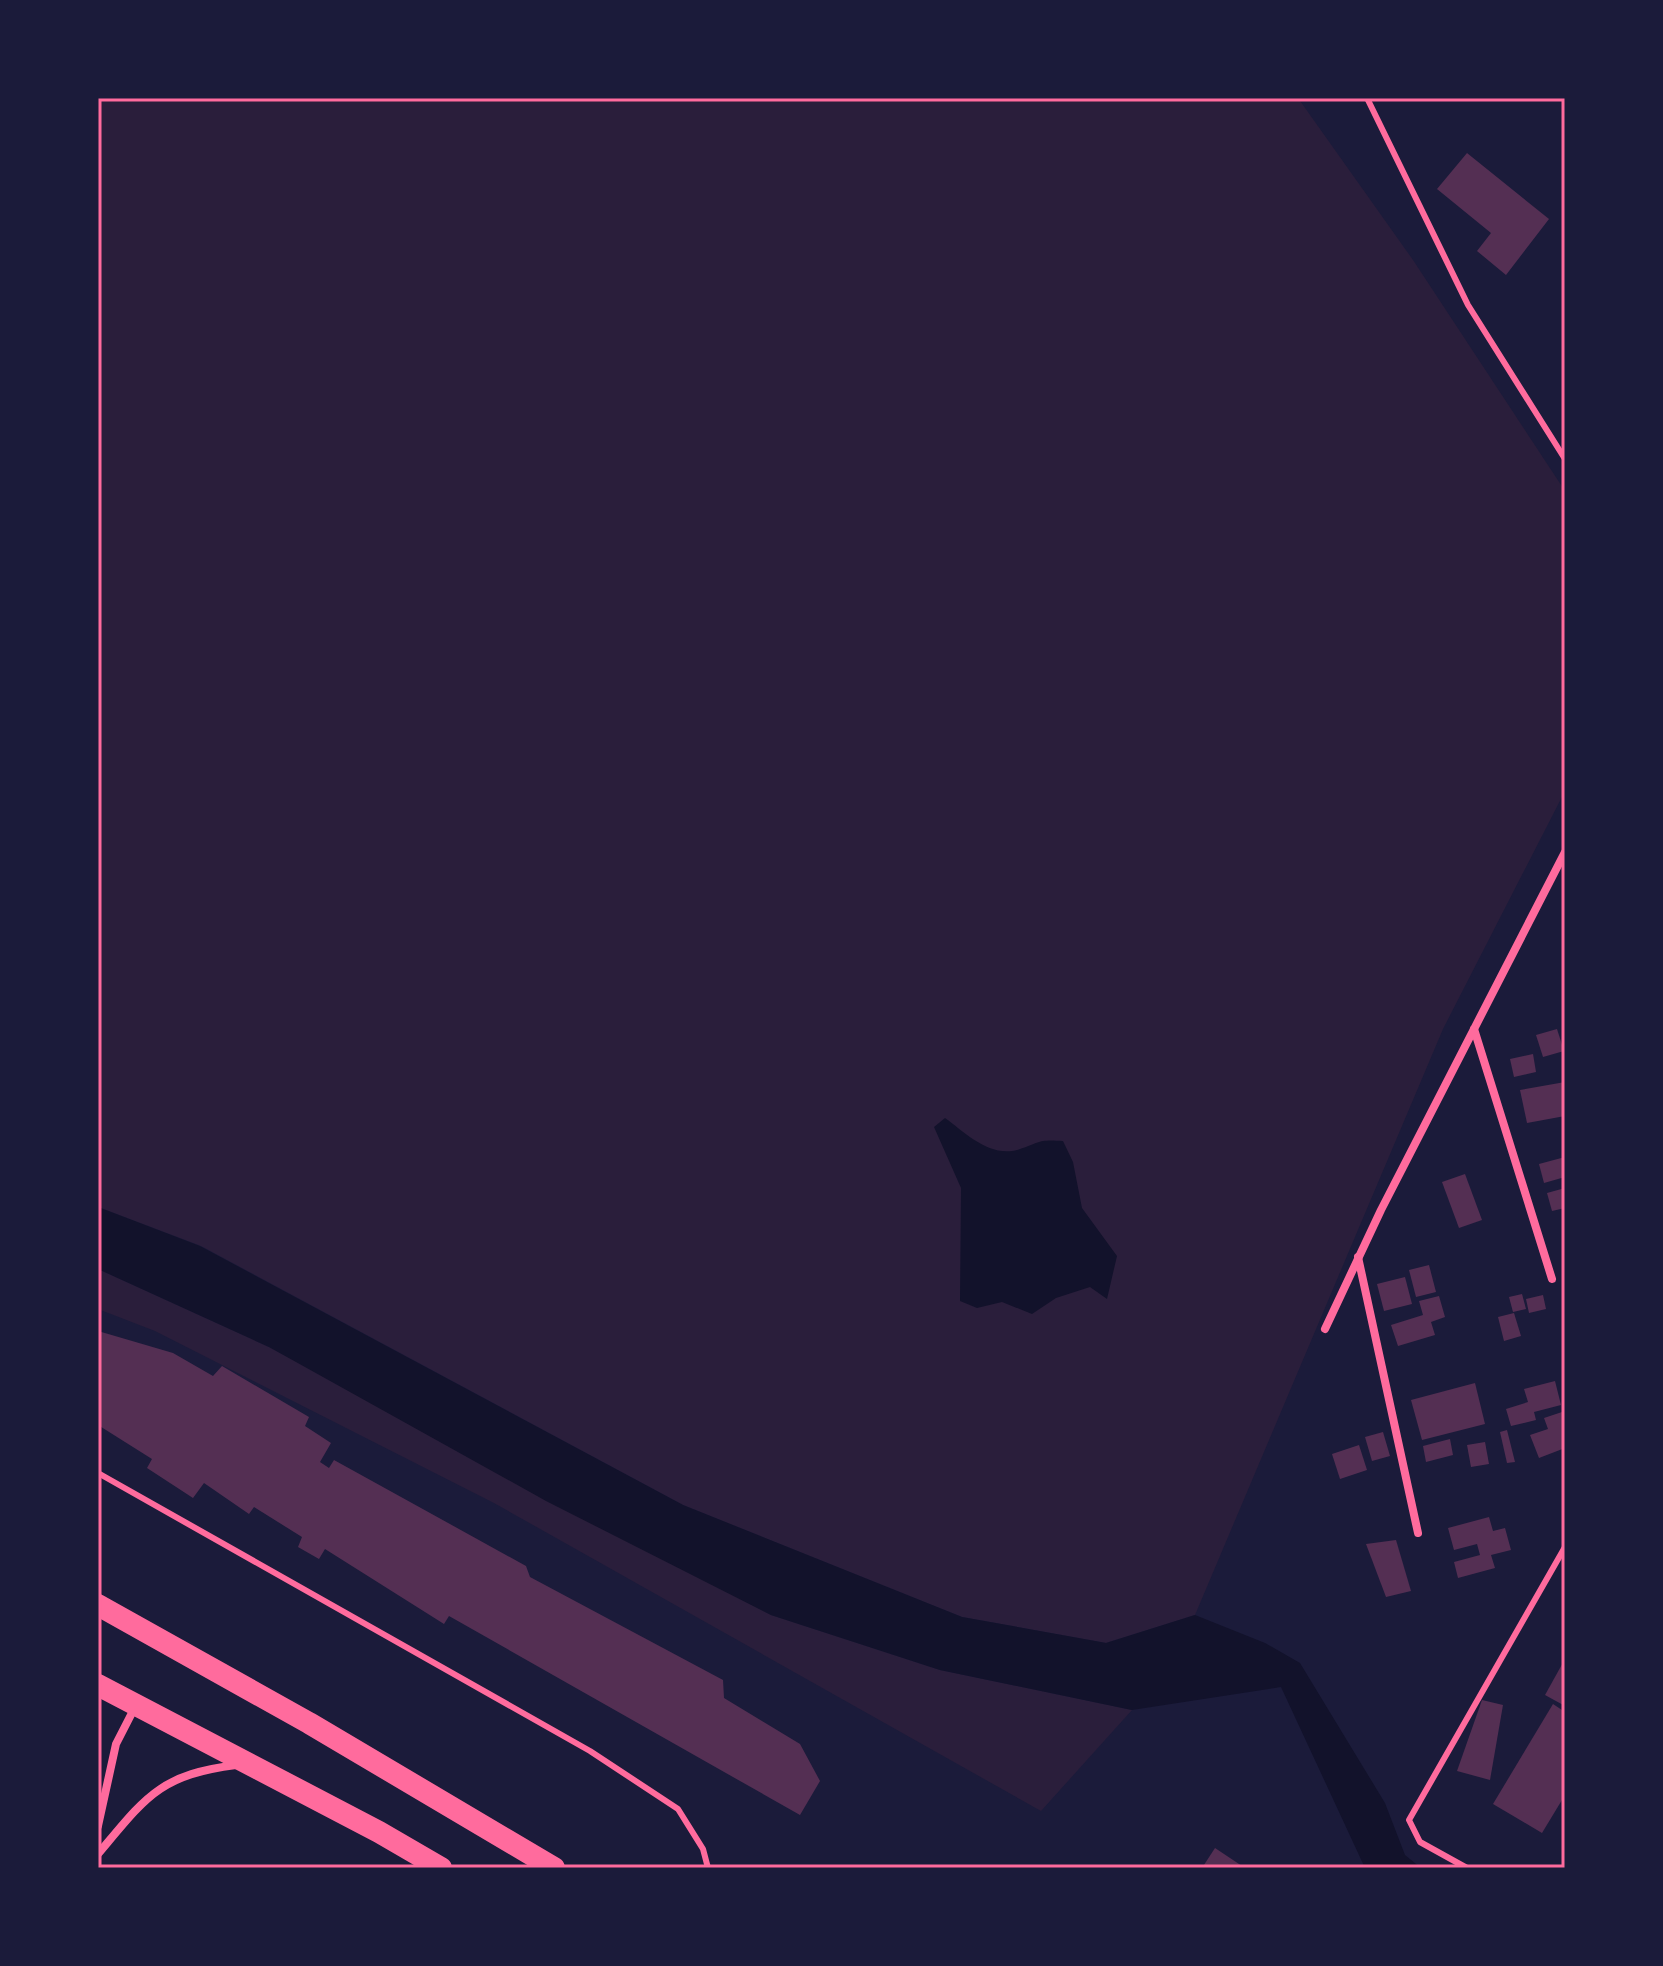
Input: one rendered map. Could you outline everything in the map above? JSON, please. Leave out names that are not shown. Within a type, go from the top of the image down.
[{"type":"highway","points":[[98,1605],[309,1723],[554,1868]]},
{"type":"highway","points":[[98,1685],[379,1832],[441,1868]]},
{"type":"street","points":[[1325,1329],[1358,1257],[1565,852]]},
{"type":"street","points":[[1474,1029],[1552,1279]]},
{"type":"street","points":[[1358,1257],[1418,1533]]},
{"type":"street","points":[[98,1826],[116,1744],[135,1706]]},
{"type":"street","points":[[98,1854],[139,1805],[158,1789],[196,1772],[247,1763]]},
{"type":"lane","points":[[1367,98],[1468,305],[1565,459]]},
{"type":"lane","points":[[98,1473],[590,1751],[678,1809],[703,1849],[708,1868]]},
{"type":"lane","points":[[1467,1868],[1420,1842],[1409,1820],[1565,1547]]},
{"type":"shaded area","points":[[98,98],[1298,98],[1413,260],[1565,491],[1565,791],[1443,1029],[1195,1615],[1106,1643],[962,1617],[683,1505],[201,1246],[98,1207]]},
{"type":"shaded area","points":[[945,1118],[980,1143],[999,1151],[1020,1149],[1044,1141],[1063,1141],[1073,1162],[1082,1208],[1117,1256],[1107,1299],[1090,1287],[1056,1298],[1032,1314],[1002,1302],[977,1308],[960,1301],[961,1188],[934,1127]]},
{"type":"shaded area","points":[[98,1207],[200,1246],[683,1505],[962,1617],[1106,1643],[1195,1615],[1265,1643],[1300,1663],[1385,1803],[1405,1855],[1421,1868],[1365,1868],[1281,1687],[1132,1710],[940,1670],[771,1615],[546,1501],[269,1347],[98,1269]]},
{"type":"shaded area","points":[[98,1269],[269,1347],[771,1615],[940,1670],[1132,1710],[1041,1811],[494,1503],[155,1331],[98,1309]]},
{"type":"building","points":[[1467,153],[1549,219],[1506,275],[1477,251],[1491,233],[1437,189]]},
{"type":"building","points":[[1557,1029],[1564,1051],[1543,1057],[1536,1035]]},
{"type":"building","points":[[1533,1054],[1536,1072],[1514,1077],[1510,1059]]},
{"type":"building","points":[[1565,1082],[1565,1116],[1527,1123],[1520,1090]]},
{"type":"building","points":[[1565,1157],[1565,1177],[1544,1183],[1539,1164]]},
{"type":"building","points":[[1465,1174],[1482,1220],[1459,1228],[1442,1182]]},
{"type":"building","points":[[1565,1188],[1565,1208],[1552,1211],[1547,1193]]},
{"type":"building","points":[[1429,1265],[1436,1292],[1416,1297],[1409,1270]]},
{"type":"building","points":[[1405,1277],[1412,1304],[1384,1311],[1377,1284]]},
{"type":"building","points":[[1522,1294],[1526,1309],[1513,1312],[1509,1297]]},
{"type":"building","points":[[1543,1295],[1546,1309],[1529,1313],[1526,1299]]},
{"type":"building","points":[[1439,1296],[1445,1317],[1431,1322],[1435,1335],[1398,1346],[1391,1325],[1423,1315],[1419,1301]]},
{"type":"building","points":[[1514,1313],[1521,1336],[1504,1341],[1498,1317]]},
{"type":"building","points":[[98,1331],[173,1353],[213,1376],[222,1366],[309,1417],[305,1426],[331,1443],[320,1462],[329,1468],[334,1460],[526,1566],[530,1577],[723,1680],[724,1698],[800,1744],[820,1781],[800,1815],[449,1616],[444,1624],[325,1549],[319,1559],[298,1547],[302,1537],[254,1507],[249,1514],[204,1483],[193,1498],[147,1468],[152,1459],[98,1425]]},
{"type":"building","points":[[1555,1381],[1561,1405],[1534,1412],[1536,1420],[1511,1426],[1506,1409],[1528,1402],[1524,1389]]},
{"type":"building","points":[[1475,1383],[1485,1424],[1422,1440],[1411,1400]]},
{"type":"building","points":[[1565,1411],[1565,1448],[1539,1458],[1530,1435],[1548,1429],[1544,1418]]},
{"type":"building","points":[[1507,1430],[1515,1462],[1507,1463],[1500,1432]]},
{"type":"building","points":[[1383,1432],[1390,1456],[1372,1461],[1365,1437]]},
{"type":"building","points":[[1450,1439],[1453,1455],[1426,1462],[1423,1446]]},
{"type":"building","points":[[1485,1442],[1489,1464],[1471,1467],[1467,1445]]},
{"type":"building","points":[[1359,1445],[1367,1470],[1340,1479],[1332,1454]]},
{"type":"building","points":[[1489,1517],[1493,1531],[1505,1528],[1511,1550],[1491,1555],[1495,1568],[1458,1578],[1454,1562],[1480,1555],[1477,1544],[1454,1550],[1448,1528]]},
{"type":"building","points":[[1396,1540],[1411,1591],[1386,1597],[1366,1544]]},
{"type":"building","points":[[1565,1659],[1565,1706],[1545,1695]]},
{"type":"building","points":[[1482,1700],[1503,1705],[1490,1780],[1457,1771]]},
{"type":"building","points":[[1553,1704],[1565,1712],[1565,1795],[1542,1833],[1493,1804]]},
{"type":"building","points":[[1215,1848],[1245,1868],[1202,1868]]}]
